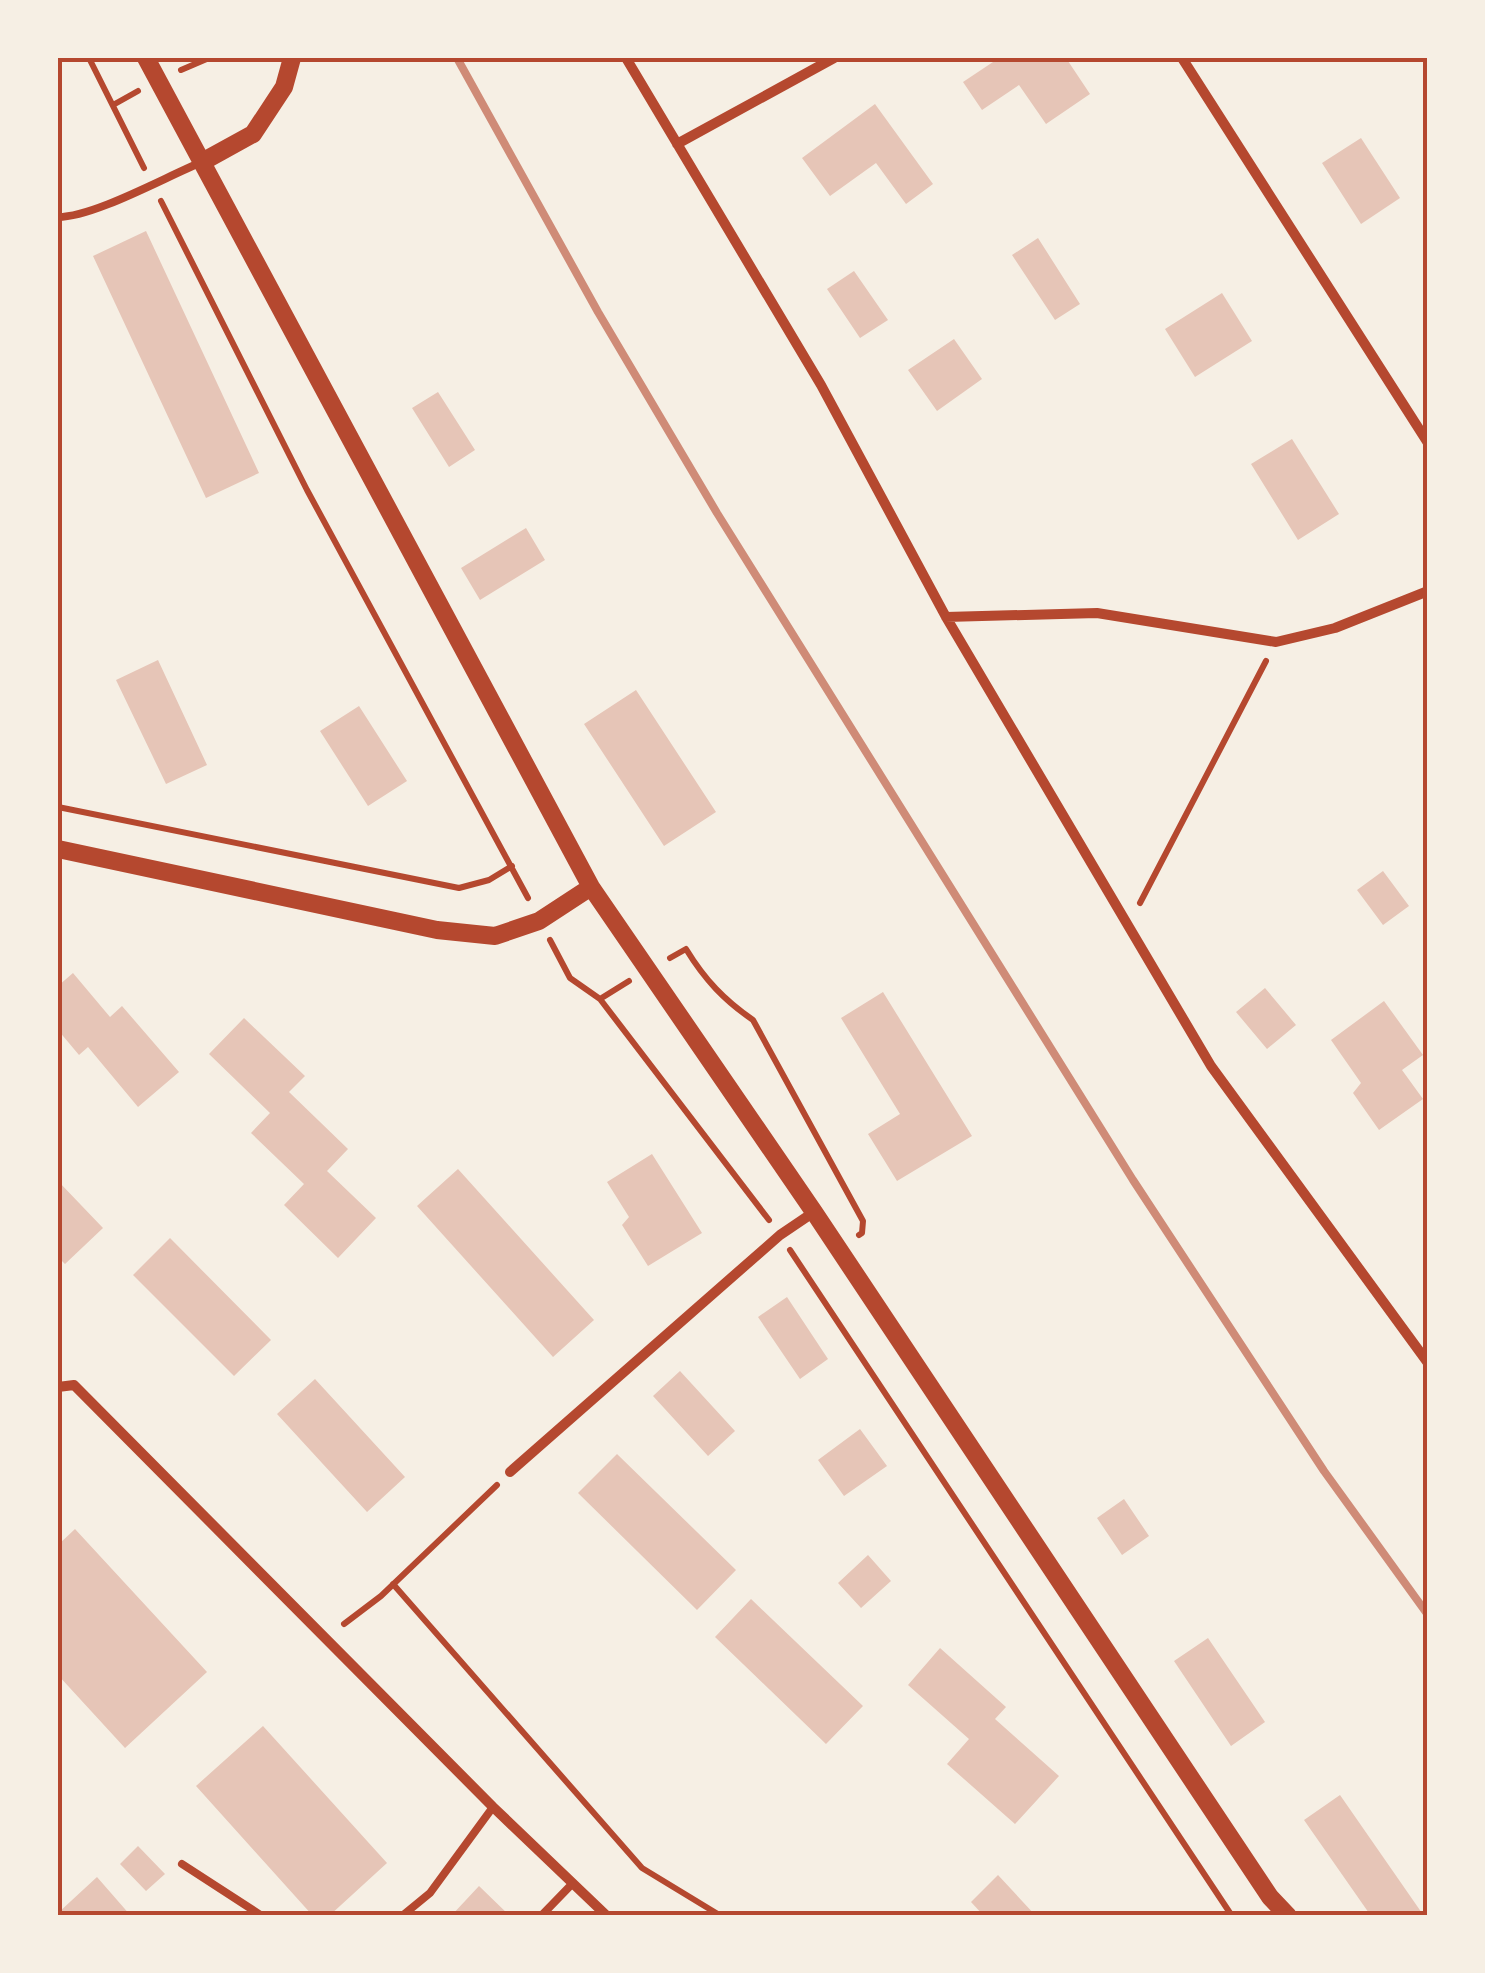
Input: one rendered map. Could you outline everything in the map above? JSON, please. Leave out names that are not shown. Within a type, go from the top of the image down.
[{"type":"street","points":[[146,58],[591,886],[814,1212],[1259,1881],[1288,1916]]},
{"type":"street","points":[[202,162],[253,134],[284,87],[292,58]]},
{"type":"street","points":[[626,58],[821,385],[946,617],[1211,1066],[1428,1362]]},
{"type":"street","points":[[677,144],[834,58]]},
{"type":"street","points":[[1182,58],[1428,443]]},
{"type":"street","points":[[946,617],[1097,613],[1276,642],[1335,628],[1428,592]]},
{"type":"street","points":[[58,849],[437,930],[496,936],[539,920],[591,886]]},
{"type":"street","points":[[510,1472],[780,1235],[814,1212]]},
{"type":"street","points":[[58,1386],[74,1385],[493,1807],[607,1916]]},
{"type":"lane","points":[[58,217],[72,217],[202,162]]},
{"type":"lane","points":[[402,1916],[430,1893],[493,1807]]},
{"type":"lane","points":[[182,1864],[262,1916]]},
{"type":"lane","points":[[541,1916],[574,1882]]},
{"type":"path","points":[[1128,927],[1276,642]]},
{"type":"path","points":[[58,807],[459,888],[489,880],[512,866]]},
{"type":"path","points":[[327,1637],[393,1584],[510,1472]]},
{"type":"path","points":[[393,1584],[642,1868],[721,1916]]},
{"type":"building","points":[[999,58],[1066,58],[1090,94],[1046,124],[1019,85],[982,110],[963,82]]},
{"type":"building","points":[[875,104],[933,184],[906,204],[876,163],[830,196],[802,158]]},
{"type":"building","points":[[1361,138],[1400,198],[1361,224],[1322,163]]},
{"type":"building","points":[[146,231],[259,473],[206,498],[93,256]]},
{"type":"building","points":[[1038,238],[1080,304],[1055,320],[1012,255]]},
{"type":"building","points":[[854,271],[888,320],[860,338],[827,289]]},
{"type":"building","points":[[1222,293],[1252,341],[1195,377],[1165,329]]},
{"type":"building","points":[[954,339],[982,379],[937,411],[908,370]]},
{"type":"building","points":[[438,392],[475,450],[449,467],[412,408]]},
{"type":"building","points":[[1292,439],[1339,514],[1298,540],[1251,464]]},
{"type":"building","points":[[526,528],[545,560],[480,600],[461,568]]},
{"type":"building","points":[[158,660],[207,765],[166,784],[116,680]]},
{"type":"building","points":[[636,690],[716,812],[664,846],[584,724]]},
{"type":"building","points":[[359,706],[407,781],[368,806],[320,731]]},
{"type":"building","points":[[1383,871],[1409,906],[1383,925],[1357,890]]},
{"type":"building","points":[[73,973],[110,1017],[122,1006],[179,1072],[138,1107],[88,1047],[79,1055],[58,1030],[58,986]]},
{"type":"building","points":[[1265,988],[1296,1025],[1267,1049],[1236,1012]]},
{"type":"building","points":[[883,992],[972,1136],[897,1181],[868,1134],[900,1114],[841,1018]]},
{"type":"building","points":[[1384,1001],[1423,1055],[1402,1070],[1423,1099],[1379,1130],[1353,1093],[1361,1083],[1331,1040]]},
{"type":"building","points":[[244,1018],[305,1076],[289,1092],[348,1149],[327,1171],[376,1218],[338,1258],[284,1205],[304,1184],[251,1133],[270,1113],[209,1054]]},
{"type":"building","points":[[652,1154],[702,1233],[648,1266],[622,1225],[629,1217],[607,1182]]},
{"type":"building","points":[[458,1169],[594,1320],[553,1357],[417,1206]]},
{"type":"building","points":[[58,1181],[103,1228],[65,1264],[58,1257]]},
{"type":"building","points":[[170,1238],[271,1340],[234,1376],[133,1275]]},
{"type":"building","points":[[787,1297],[828,1359],[800,1379],[758,1317]]},
{"type":"building","points":[[680,1371],[735,1431],[708,1456],[653,1396]]},
{"type":"building","points":[[315,1379],[405,1477],[367,1512],[277,1414]]},
{"type":"building","points":[[860,1429],[887,1466],[844,1496],[818,1460]]},
{"type":"building","points":[[617,1454],[736,1570],[697,1610],[578,1493]]},
{"type":"building","points":[[1124,1499],[1149,1536],[1122,1555],[1097,1518]]},
{"type":"building","points":[[75,1529],[207,1672],[125,1748],[58,1675],[58,1545]]},
{"type":"building","points":[[868,1555],[891,1581],[861,1608],[838,1583]]},
{"type":"building","points":[[751,1599],[863,1706],[826,1744],[715,1637]]},
{"type":"building","points":[[1208,1638],[1265,1722],[1231,1746],[1174,1661]]},
{"type":"building","points":[[940,1648],[1006,1707],[995,1719],[1059,1776],[1015,1824],[947,1764],[969,1739],[908,1685]]},
{"type":"building","points":[[263,1726],[387,1863],[329,1916],[313,1916],[196,1786]]},
{"type":"building","points":[[1340,1795],[1424,1916],[1371,1916],[1304,1820]]},
{"type":"building","points":[[138,1846],[165,1874],[146,1891],[120,1864]]},
{"type":"building","points":[[998,1875],[1036,1916],[984,1916],[971,1902]]},
{"type":"building","points":[[97,1877],[131,1916],[58,1916],[58,1913]]},
{"type":"building","points":[[479,1886],[510,1916],[451,1916]]},
{"type":"railway","points":[[457,58],[598,312],[717,513],[1133,1180],[1324,1471],[1428,1615]]}]
